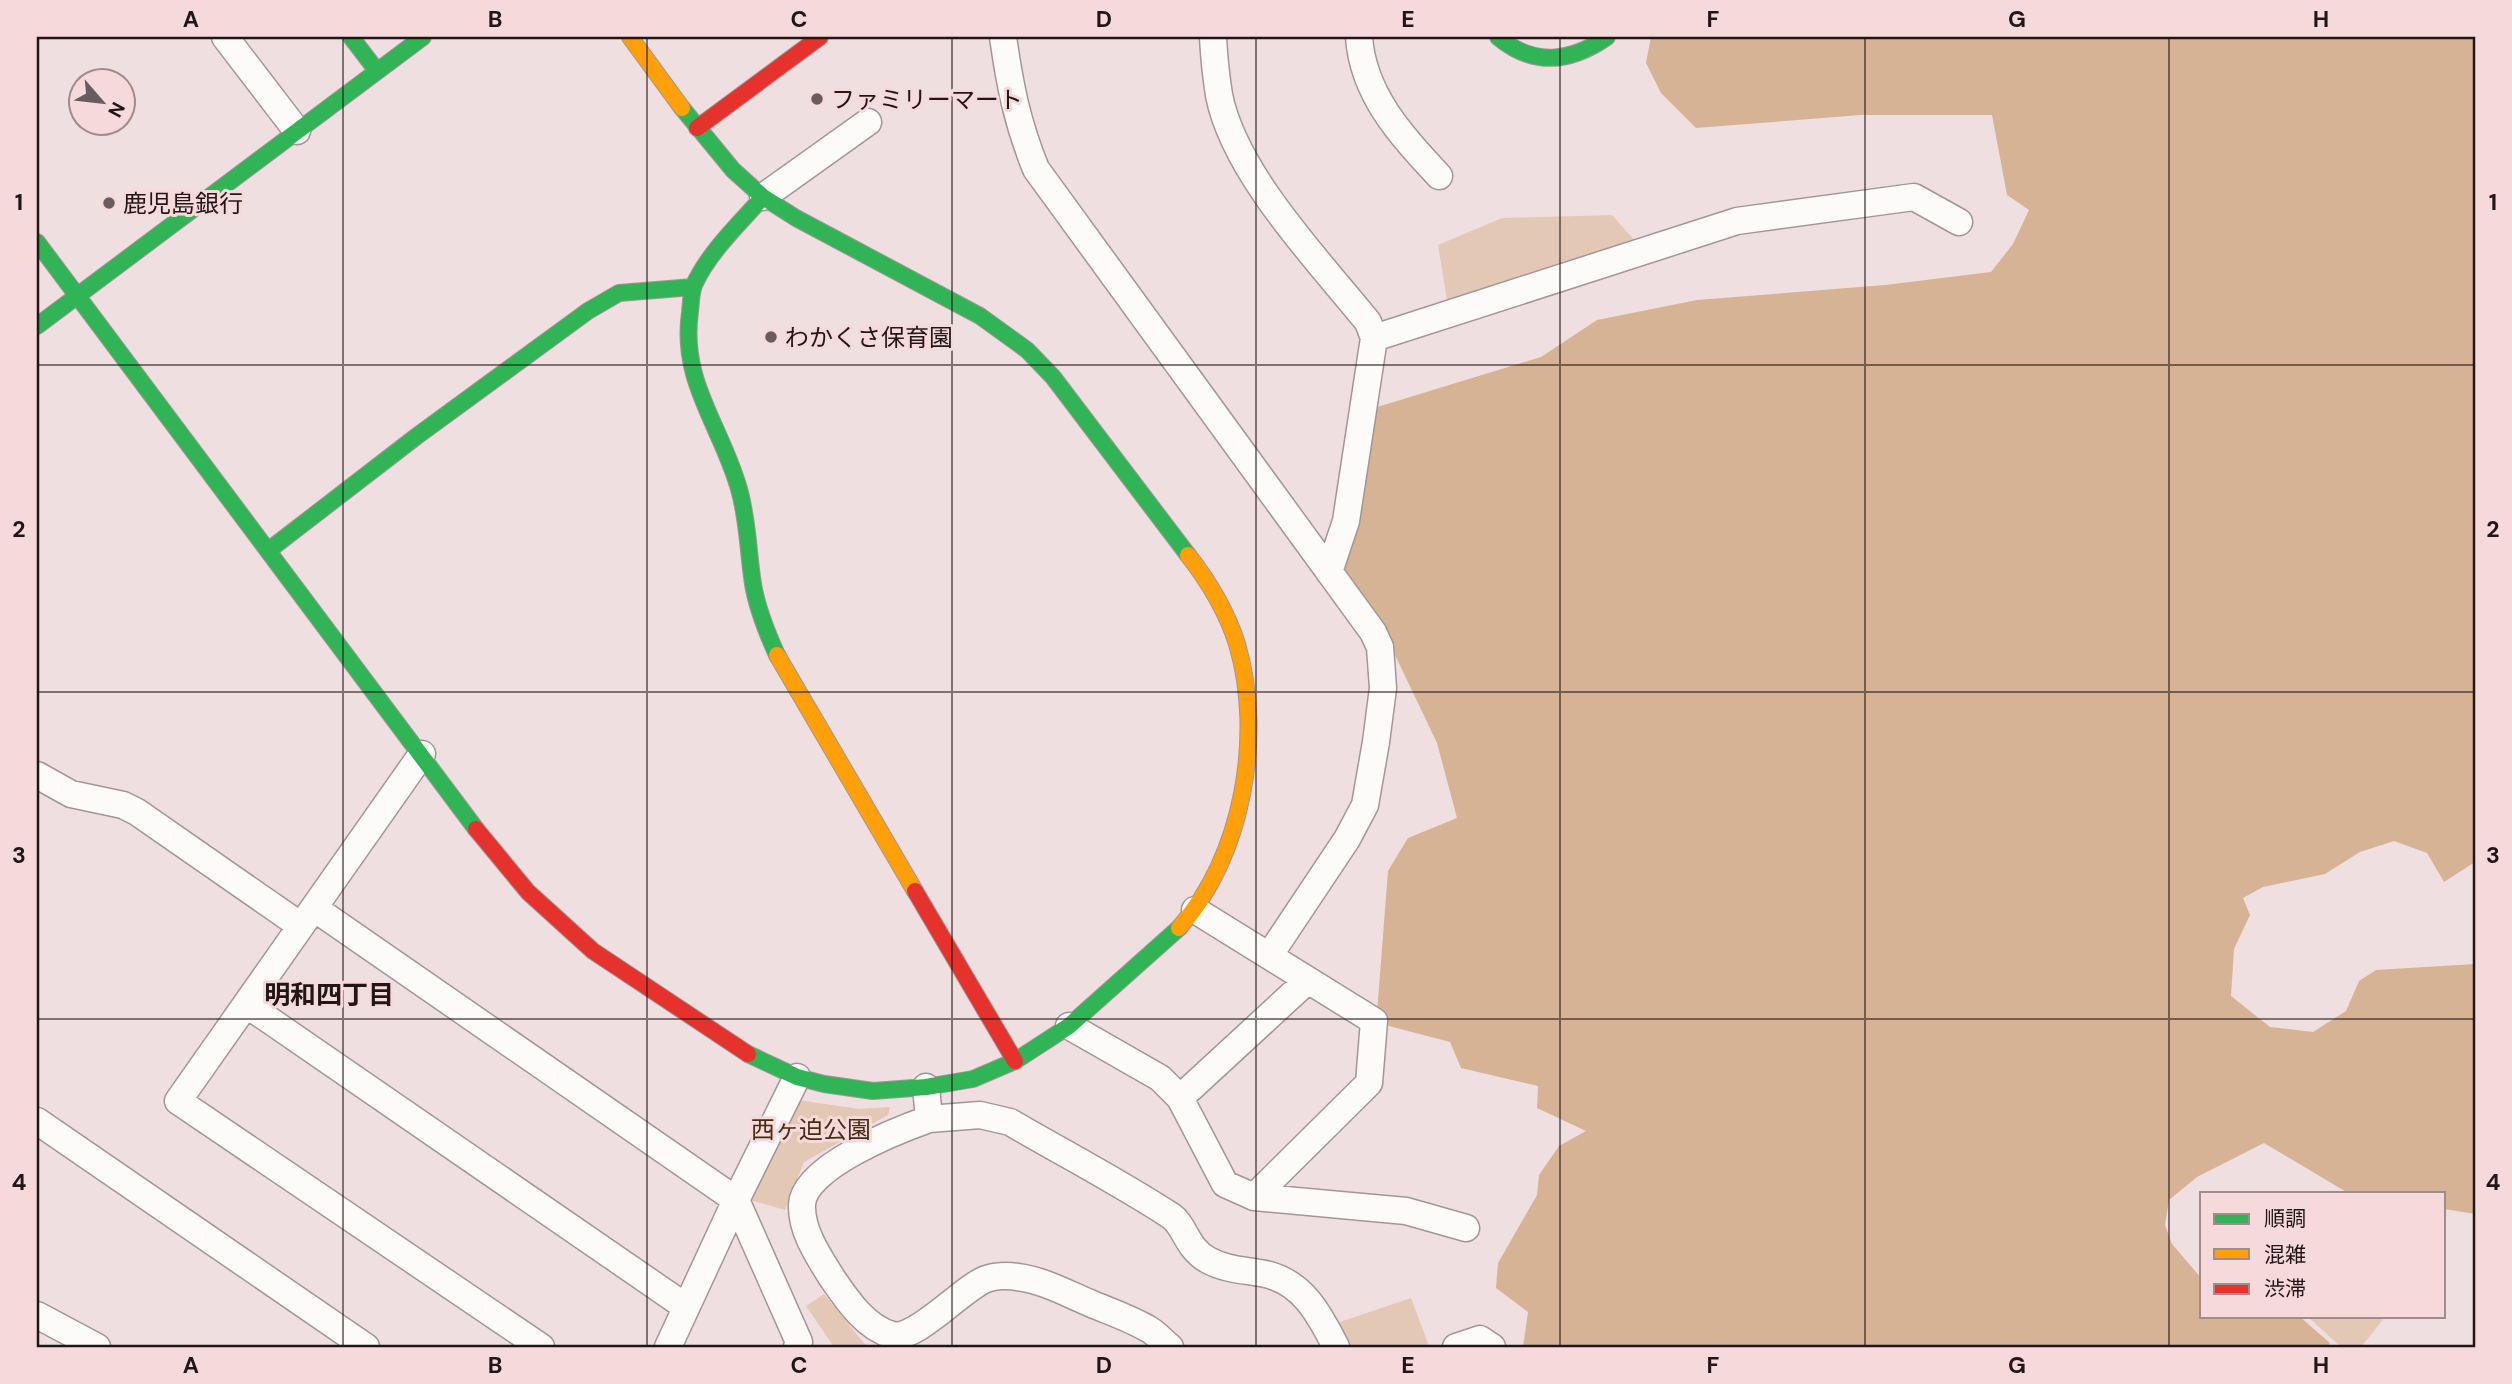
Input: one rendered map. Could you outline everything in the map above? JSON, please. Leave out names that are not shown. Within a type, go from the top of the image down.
[{"type":"street","points":[[225,37],[297,131]]},
{"type":"street","points":[[351,37],[377,71]]},
{"type":"street","points":[[37,326],[423,37]]},
{"type":"street","points":[[37,242],[489,846],[528,892],[593,951],[741,1051],[797,1077],[873,1091],[926,1087],[973,1079],[1015,1061],[1069,1026],[1174,933],[1195,910],[1220,864],[1237,820],[1247,775],[1247,691],[1237,644],[1215,594],[1201,572],[1053,377],[1027,350],[980,316],[796,218],[763,197],[733,170],[697,128],[630,37]]},
{"type":"street","points":[[697,128],[820,37]]},
{"type":"street","points":[[1003,37],[1012,100],[1021,133],[1036,169],[1373,632],[1380,647],[1383,688],[1365,805],[1348,839],[1269,956]]},
{"type":"street","points":[[1213,37],[1219,97],[1234,138],[1262,190],[1368,321],[1374,338],[1346,521],[1329,572]]},
{"type":"street","points":[[1359,37],[1367,75],[1391,122],[1439,176]]},
{"type":"street","points":[[1498,37],[1524,53],[1542,57],[1576,55],[1607,37]]},
{"type":"street","points":[[868,122],[763,197],[713,256],[694,288],[687,330],[688,357],[703,401],[739,487],[746,518],[752,586],[771,640],[1015,1061]]},
{"type":"street","points":[[1374,338],[1737,221],[1914,197],[1959,222]]},
{"type":"street","points":[[268,550],[417,436],[588,311],[619,293],[694,288]]},
{"type":"street","points":[[422,754],[178,1101],[541,1347]]},
{"type":"street","points":[[37,775],[71,794],[89,800],[123,805],[137,812],[308,917],[736,1200],[799,1342],[797,1347]]},
{"type":"street","points":[[1195,910],[1374,1021],[1369,1083],[1254,1197]]},
{"type":"street","points":[[1180,1098],[1308,980]]},
{"type":"street","points":[[246,1004],[686,1307]]},
{"type":"street","points":[[1069,1026],[1160,1078],[1180,1098],[1225,1184],[1254,1197],[1406,1211],[1466,1228]]},
{"type":"street","points":[[668,1347],[797,1077]]},
{"type":"street","points":[[926,1087],[929,1119]]},
{"type":"street","points":[[1170,1347],[1151,1330],[1127,1319],[1036,1281],[1015,1276],[988,1278],[967,1289],[914,1331],[896,1336],[878,1330],[865,1320],[842,1294],[814,1249],[802,1205],[806,1191],[816,1179],[838,1163],[895,1132],[929,1119],[979,1115],[1010,1122],[1175,1219],[1192,1248],[1208,1260],[1226,1267],[1273,1275],[1292,1284],[1316,1310],[1336,1347]]},
{"type":"street","points":[[37,1121],[366,1347]]},
{"type":"street","points":[[37,1315],[97,1347]]},
{"type":"street","points":[[1456,1347],[1480,1339],[1493,1347]]},
{"type":"green space","points":[[1612,215],[1636,242],[1447,300],[1438,245],[1502,218]]},
{"type":"green space","name":"西ヶ迫公園","points":[[797,1100],[860,1109],[890,1107],[888,1115],[804,1162],[785,1210],[747,1199]]},
{"type":"green space","points":[[824,1294],[867,1347],[834,1347],[806,1306]]},
{"type":"green space","points":[[1411,1298],[1429,1346],[1347,1347],[1334,1324]]},
{"type":"green space","points":[[2309,1318],[2384,1318],[2361,1347],[2341,1347]]},
{"type":"shaded area","points":[[1651,37],[2475,37],[2475,862],[2444,882],[2427,853],[2394,841],[2360,852],[2325,874],[2263,887],[2243,898],[2250,915],[2234,949],[2231,996],[2270,1027],[2313,1032],[2346,1011],[2359,981],[2376,970],[2475,964],[2475,1214],[2446,1209],[2446,1192],[2346,1192],[2264,1143],[2197,1177],[2169,1200],[2165,1225],[2172,1244],[2200,1277],[2200,1318],[2301,1318],[2330,1343],[2327,1347],[1523,1347],[1528,1312],[1496,1288],[1498,1263],[1537,1195],[1539,1175],[1559,1146],[1586,1131],[1537,1108],[1538,1086],[1461,1068],[1450,1042],[1389,1026],[1377,1013],[1388,871],[1408,838],[1457,818],[1437,743],[1385,634],[1344,574],[1374,408],[1541,357],[1597,320],[1697,300],[1885,285],[1991,272],[2013,244],[2029,210],[2007,195],[1992,115],[1861,115],[1696,128],[1661,93],[1646,63]]},
{"type":"traffic: fast","points":[[351,37],[377,71]]},
{"type":"traffic: fast","points":[[37,326],[423,37]]},
{"type":"traffic: fast","points":[[1498,37],[1525,53],[1553,58],[1580,52],[1607,37]]},
{"type":"traffic: fast","points":[[682,108],[733,170],[763,197],[796,218],[980,316],[1027,350],[1053,377],[1188,555]]},
{"type":"traffic: fast","points":[[763,197],[725,239],[700,273],[692,291],[688,337],[696,382],[739,489],[755,593],[777,655]]},
{"type":"traffic: fast","points":[[37,242],[476,829]]},
{"type":"traffic: fast","points":[[269,550],[417,436],[588,311],[619,293],[693,287]]},
{"type":"traffic: fast","points":[[748,1054],[797,1077],[873,1091],[926,1087],[973,1079],[1015,1061],[1069,1026],[1179,928]]},
{"type":"traffic: slow","points":[[630,37],[682,108]]},
{"type":"traffic: slow","points":[[1179,928],[1201,899],[1219,866],[1233,831],[1242,794],[1248,717],[1245,679],[1233,632],[1217,598],[1188,555]]},
{"type":"traffic: slow","points":[[777,655],[915,891]]},
{"type":"traffic: jam","points":[[697,128],[820,37]]},
{"type":"traffic: jam","points":[[476,829],[528,892],[593,951],[748,1054]]},
{"type":"traffic: jam","points":[[915,891],[1015,1061]]},
{"type":"place","name":"ファミリーマート","points":[[817,99]]},
{"type":"place","name":"鹿児島銀行","points":[[109,203]]},
{"type":"place","name":"わかくさ保育園","points":[[771,337]]},
{"type":"district","name":"明和四丁目","points":[[329,995]]}]
